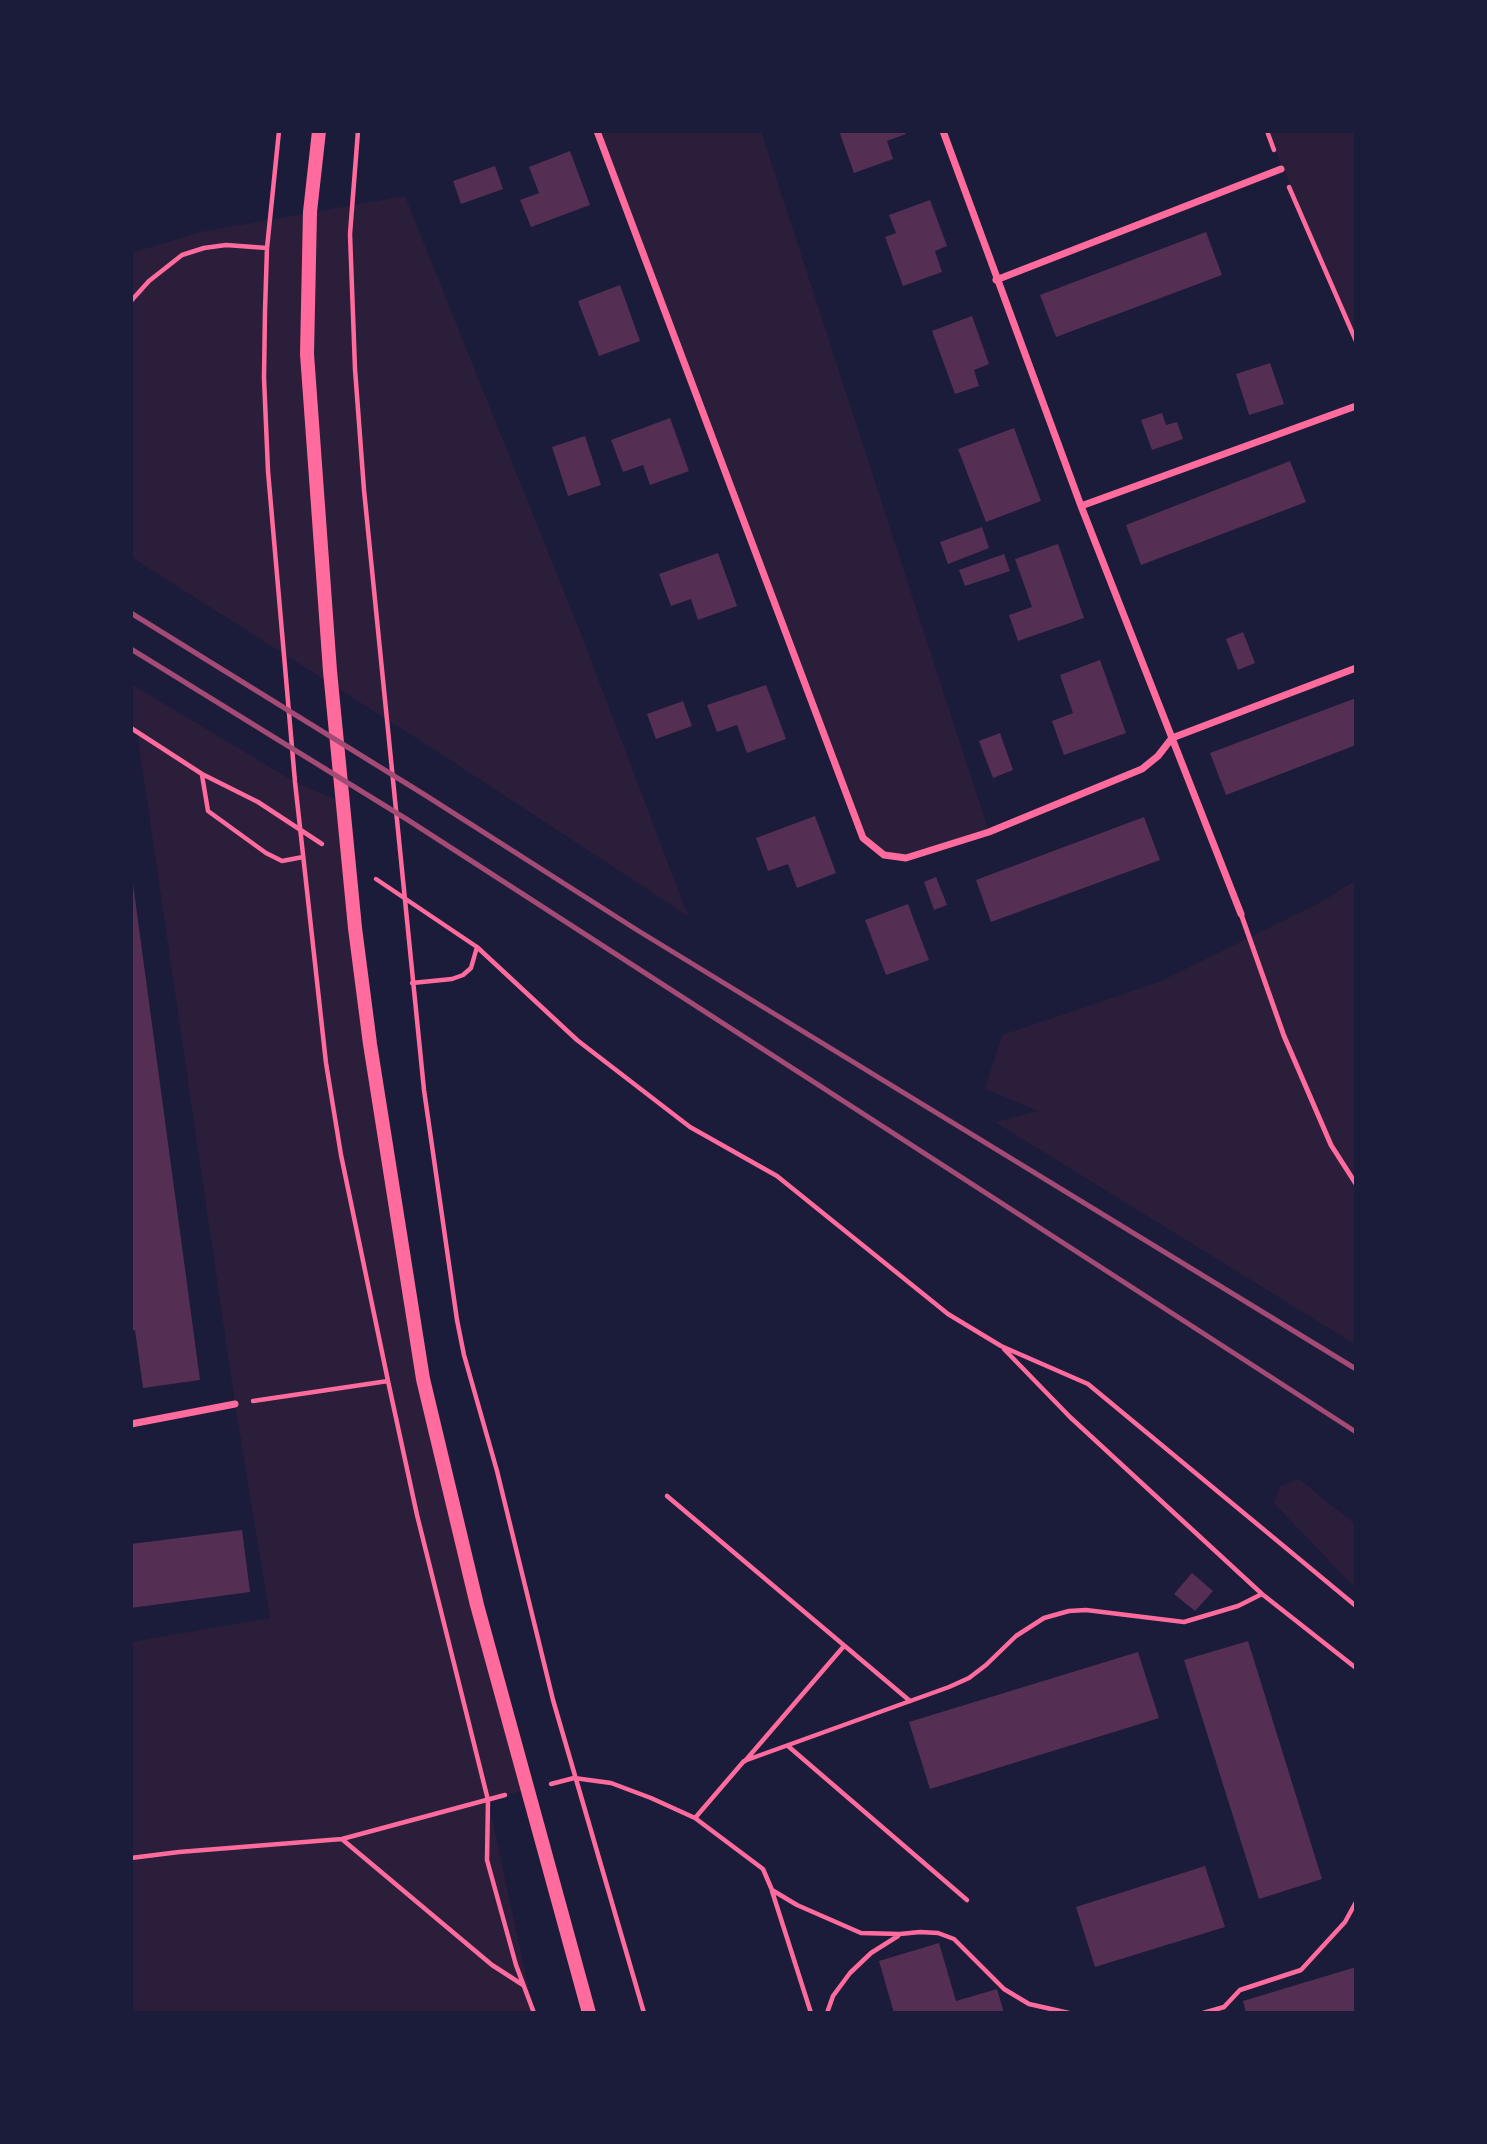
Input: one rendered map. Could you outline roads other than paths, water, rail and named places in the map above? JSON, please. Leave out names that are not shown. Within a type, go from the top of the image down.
[{"type":"main road","points":[[319,131],[310,212],[307,354],[330,671],[360,967],[372,1058],[424,1379],[477,1605],[589,2013]]},
{"type":"street","points":[[597,131],[863,838],[884,855],[906,858],[989,832],[1142,769],[1158,756],[1172,738],[1356,668]]},
{"type":"street","points":[[943,131],[1081,506],[1241,914]]},
{"type":"street","points":[[996,280],[1282,169]]},
{"type":"street","points":[[1081,506],[1356,406]]},
{"type":"street","points":[[131,1424],[235,1404]]},
{"type":"lane","points":[[1241,914],[1289,1048],[1331,1145],[1356,1184]]},
{"type":"railway","points":[[131,613],[637,930],[1356,1369]]},
{"type":"railway","points":[[131,649],[408,820],[1356,1432]]}]
